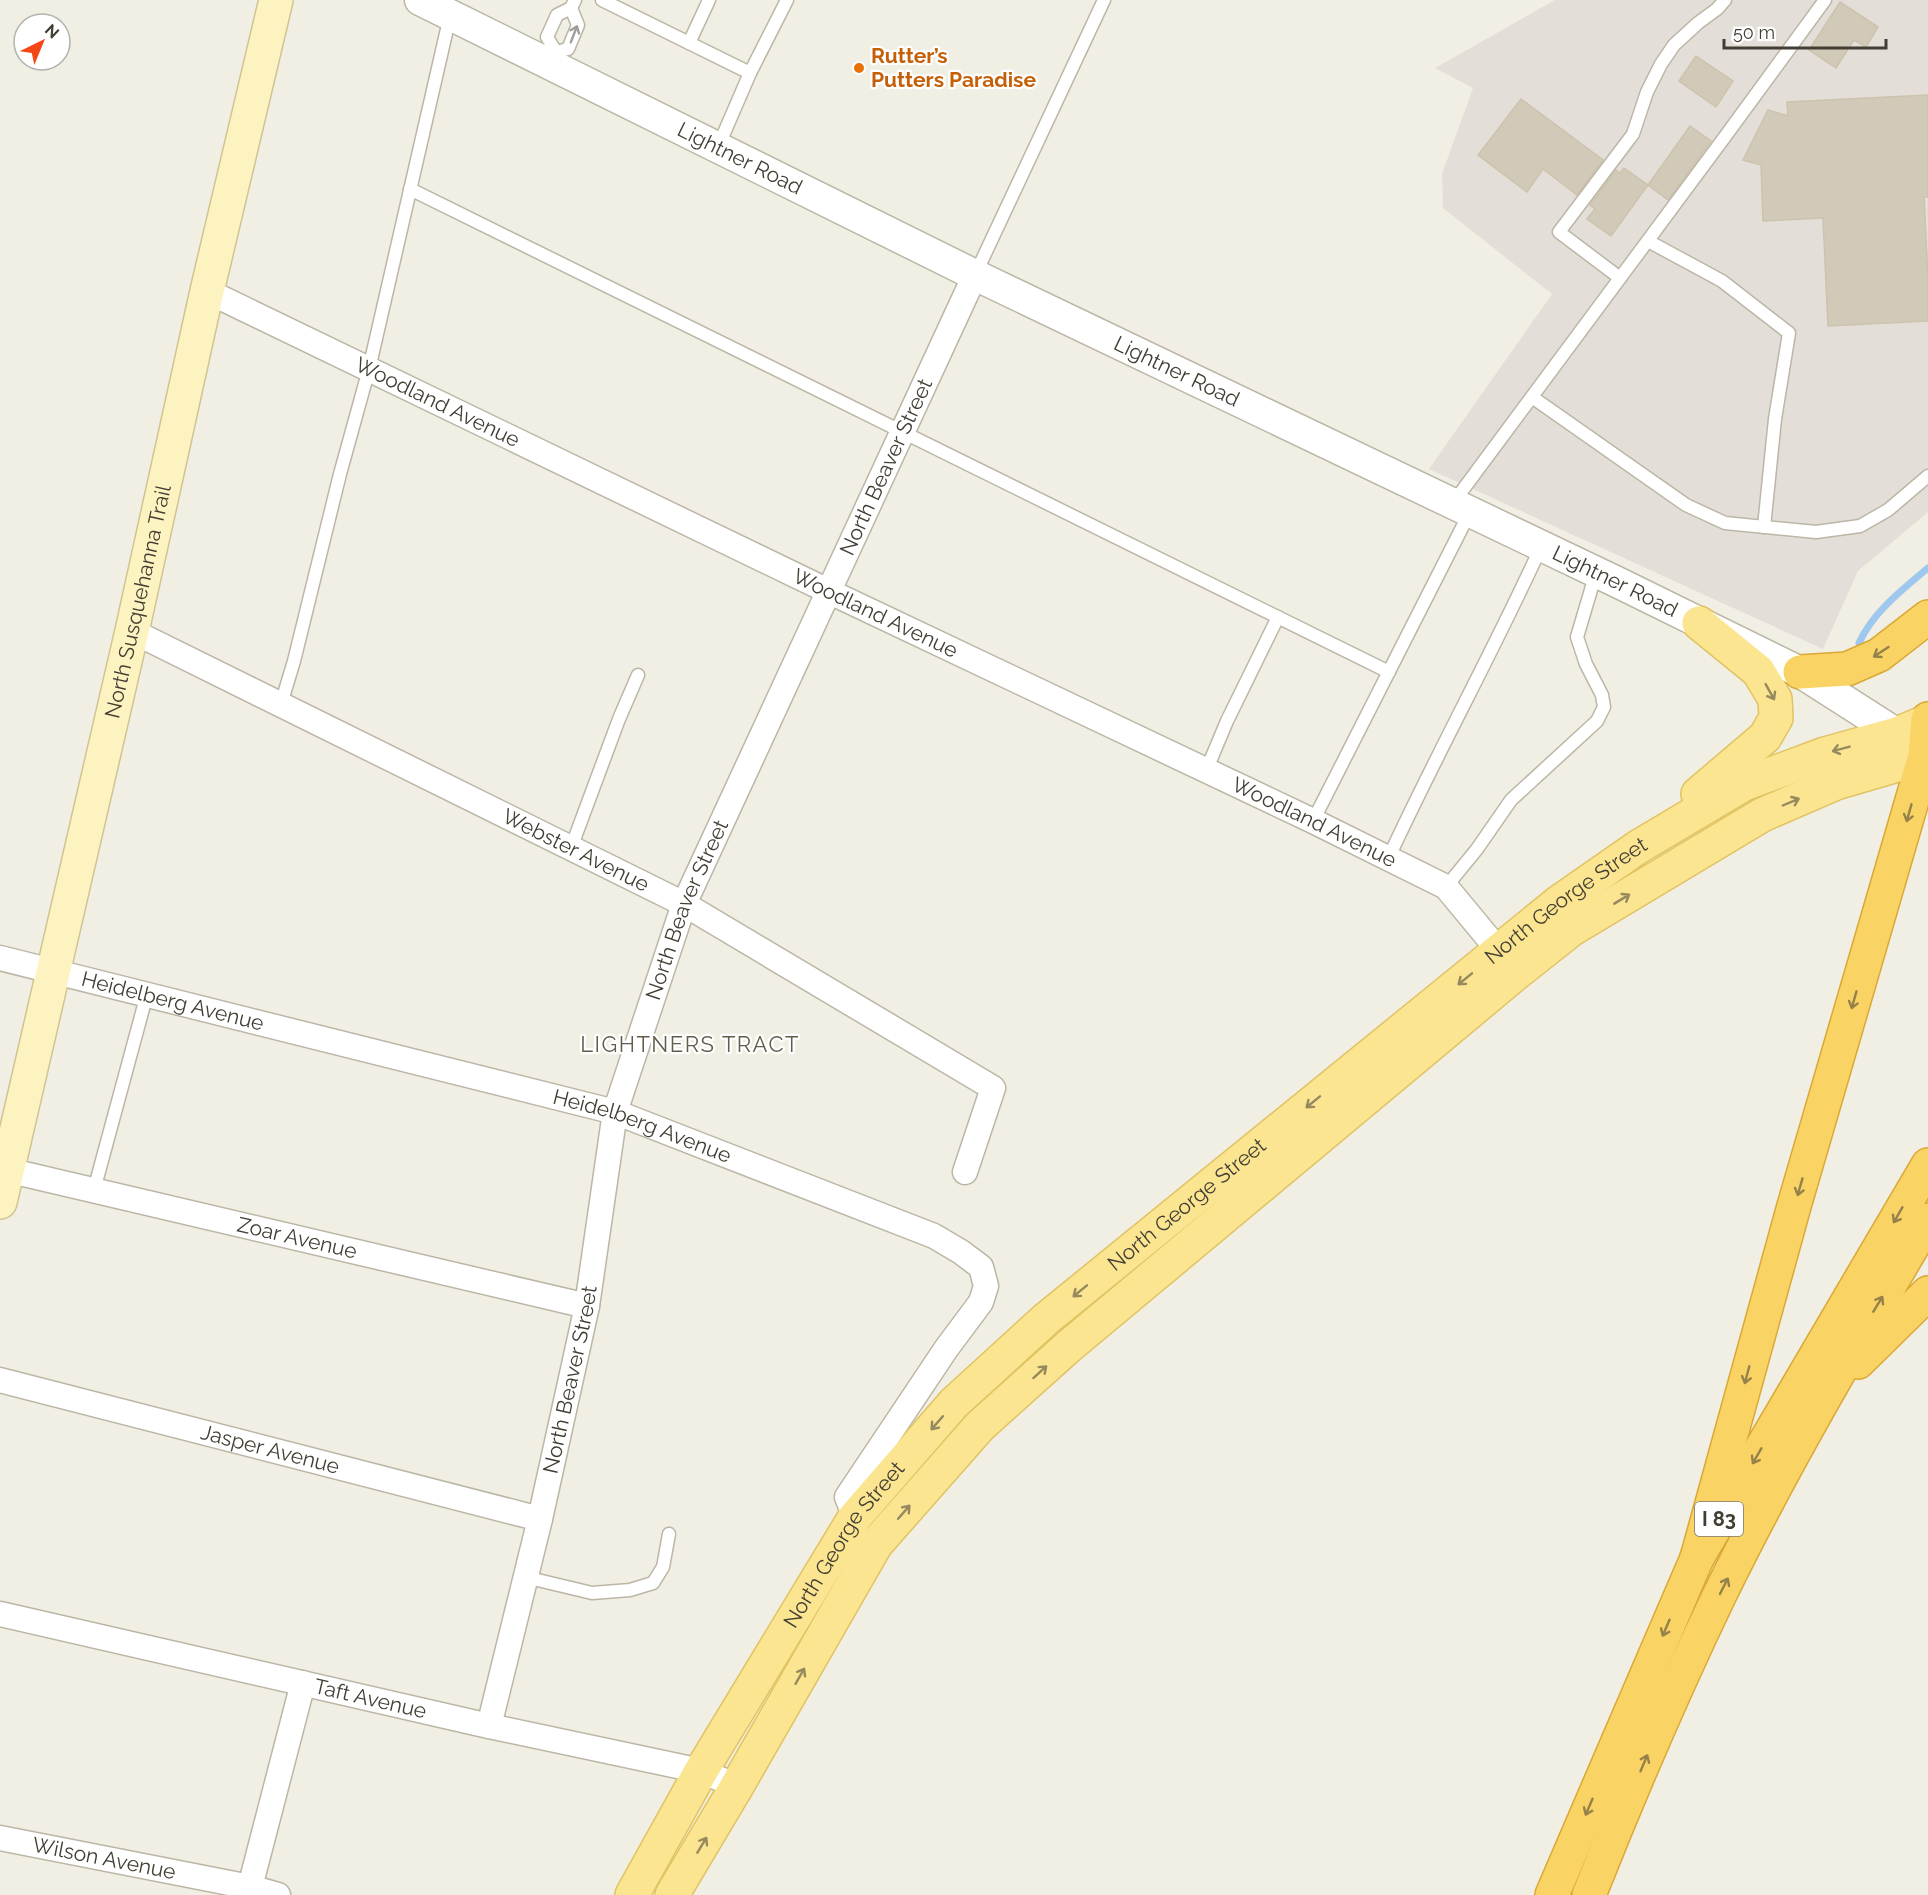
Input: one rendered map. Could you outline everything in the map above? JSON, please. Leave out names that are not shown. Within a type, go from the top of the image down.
[{"type":"highway","points":[[1800,672],[1847,669],[1878,655],[1928,617]]},
{"type":"highway","points":[[1697,1558],[1794,1206],[1927,756],[1928,720]]},
{"type":"highway","name":"I 83","points":[[1552,1895],[1697,1558],[1928,1165]]},
{"type":"highway","name":"I 83","points":[[1589,1895],[1646,1758],[1719,1597],[1825,1395],[1928,1220]]},
{"type":"highway","points":[[1825,1395],[1928,1293]]},
{"type":"main road","name":"North Susquehanna Trail","points":[[0,1202],[132,630],[207,291],[276,0]]},
{"type":"main road","points":[[1638,847],[1765,737],[1776,718],[1775,699],[1758,671],[1699,623]]},
{"type":"main road","name":"North George Street","points":[[672,1895],[876,1544],[980,1426],[1507,963],[1559,902],[1638,847],[1744,784],[1824,754],[1897,734],[1928,720]]},
{"type":"main road","name":"North George Street","points":[[643,1891],[701,1771],[855,1517],[954,1403],[1046,1319],[1507,963],[1572,929],[1762,815],[1836,783],[1927,756]]},
{"type":"street","name":"Lightner Road","points":[[420,0],[552,58],[718,147],[975,274],[1542,545],[1800,672],[1927,756]]},
{"type":"street","name":"North Beaver Street","points":[[489,1726],[540,1519],[587,1306],[615,1112],[684,904],[975,274]]},
{"type":"street","name":"Woodland Avenue","points":[[207,291],[828,591],[1313,821],[1446,887],[1507,963]]},
{"type":"street","name":"Webster Avenue","points":[[132,630],[684,904],[993,1088],[965,1172]]},
{"type":"street","name":"Heidelberg Avenue","points":[[0,958],[615,1112],[934,1236],[961,1252],[981,1267],[986,1286],[981,1302],[847,1497],[855,1517]]},
{"type":"street","name":"Zoar Avenue","points":[[8,1170],[587,1306]]},
{"type":"street","name":"Jasper Avenue","points":[[0,1380],[540,1519]]},
{"type":"street","name":"Taft Avenue","points":[[0,1614],[489,1726],[701,1771],[737,1786]]},
{"type":"street","points":[[250,1887],[303,1683]]},
{"type":"street","name":"Wilson Avenue","points":[[0,1838],[250,1887],[278,1895]]},
{"type":"lane","points":[[602,0],[750,73]]},
{"type":"lane","points":[[689,43],[709,0]]},
{"type":"lane","points":[[718,147],[750,73],[787,0]]},
{"type":"lane","points":[[975,274],[1104,0]]},
{"type":"lane","points":[[1620,278],[1559,232],[1633,134],[1647,92],[1661,64],[1674,45],[1725,0]]},
{"type":"lane","points":[[1313,821],[1389,672],[1461,507],[1532,397],[1825,0]]},
{"type":"lane","points":[[573,4],[578,25],[568,49],[552,58],[547,37],[557,15],[573,4]]},
{"type":"lane","points":[[281,704],[294,662],[340,474],[369,369],[450,15]]},
{"type":"lane","points":[[410,189],[1389,672]]},
{"type":"lane","points":[[1648,241],[1722,281],[1789,333],[1775,418],[1764,527]]},
{"type":"lane","points":[[1532,397],[1686,505],[1725,523],[1815,532],[1860,526],[1888,510],[1928,476]]},
{"type":"lane","points":[[1388,859],[1506,623],[1542,545]]},
{"type":"lane","points":[[1446,887],[1477,849],[1511,800],[1597,721],[1604,707],[1602,695],[1586,664],[1577,637],[1596,572]]},
{"type":"lane","points":[[1206,771],[1227,721],[1278,617]]},
{"type":"lane","points":[[570,848],[638,675]]},
{"type":"lane","points":[[94,1190],[147,994]]},
{"type":"lane","points":[[525,1577],[592,1593],[630,1590],[652,1583],[658,1575],[663,1567],[669,1534]]},
{"type":"shaded area","points":[[1555,0],[1928,0],[1928,512],[1858,571],[1823,649],[1429,469],[1552,294],[1443,208],[1442,174],[1473,88],[1435,68]]},
{"type":"building","points":[[1840,2],[1878,27],[1866,47],[1854,40],[1836,68],[1809,50]]},
{"type":"building","points":[[1696,56],[1733,81],[1716,107],[1679,81]]},
{"type":"building","points":[[1928,95],[1928,197],[1924,197],[1928,321],[1828,326],[1823,218],[1763,221],[1761,165],[1743,160],[1768,110],[1788,116],[1787,102]]},
{"type":"building","points":[[1521,99],[1603,160],[1577,195],[1543,169],[1527,192],[1478,155]]},
{"type":"building","points":[[1690,126],[1711,141],[1668,200],[1648,185]]},
{"type":"building","points":[[1624,168],[1648,185],[1611,236],[1587,219],[1595,209],[1590,205],[1616,170],[1620,173]]},
{"type":"waterway","points":[[1859,643],[1880,611],[1928,568]]},
{"type":"place","name":"Rutter’s Putters Paradise","points":[[859,68]]},
{"type":"district","name":"LIGHTNERS TRACT","points":[[690,1044]]}]
